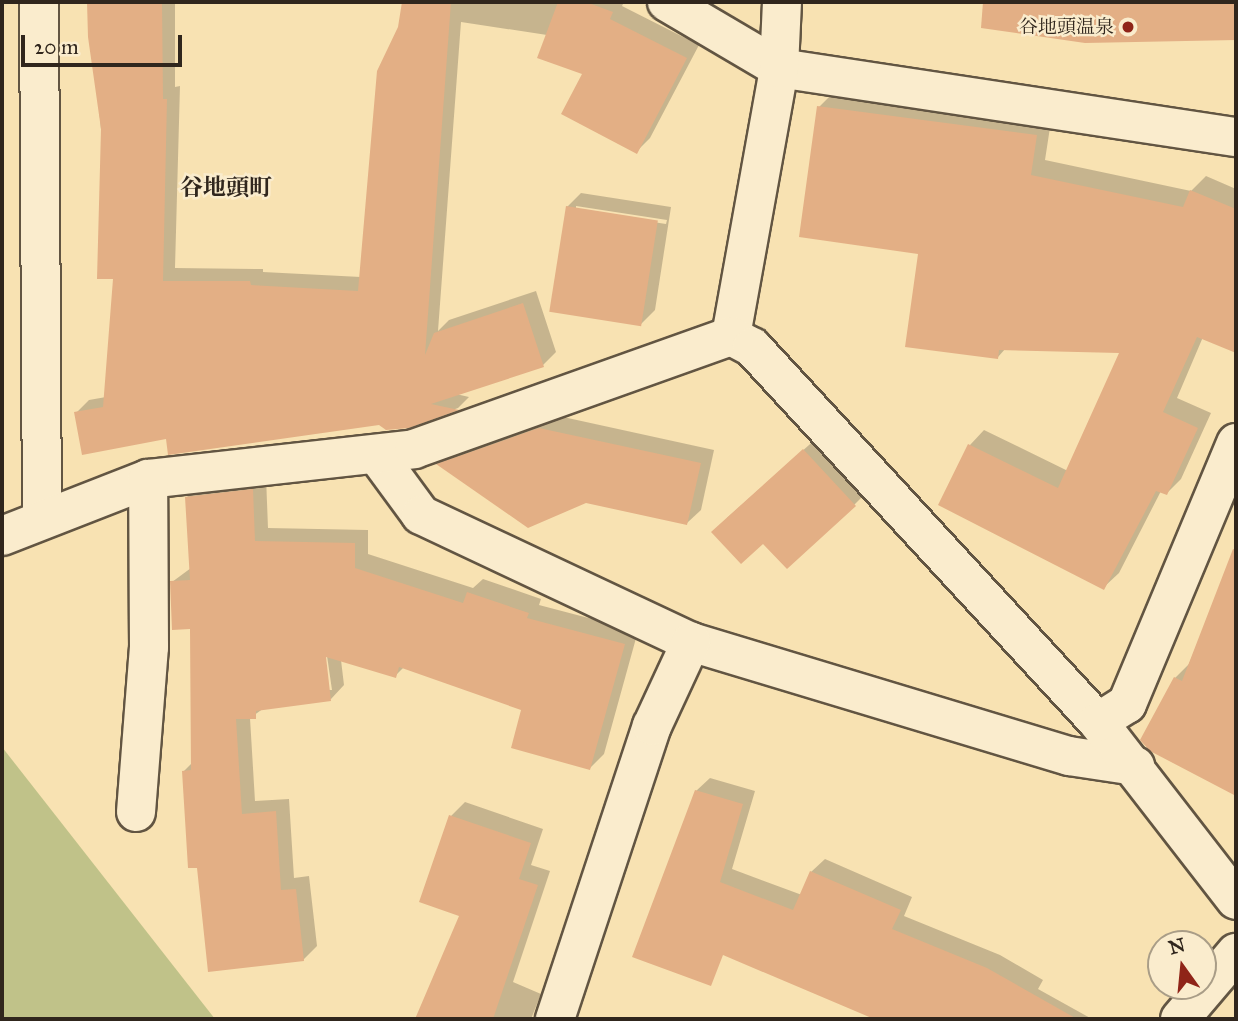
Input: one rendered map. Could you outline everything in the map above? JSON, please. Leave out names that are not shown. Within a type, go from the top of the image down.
[{"type":"street","points":[[39,2],[42,519]]},
{"type":"street","points":[[667,2],[779,68],[1236,137]]},
{"type":"street","points":[[731,336],[779,68],[782,2]]},
{"type":"street","points":[[2,536],[148,479],[414,449],[731,336],[752,347],[1098,722],[1135,766],[1236,900]]},
{"type":"street","points":[[1098,722],[1127,704],[1236,443]]},
{"type":"street","points":[[377,455],[421,515],[691,642],[1069,756],[1135,766]]},
{"type":"street","points":[[136,812],[149,648],[148,479]]},
{"type":"street","points":[[555,1019],[652,726],[691,642]]},
{"type":"street","points":[[1180,1019],[1236,953]]},
{"type":"green space","points":[[2,747],[215,1019],[2,1019]]},
{"type":"building","points":[[87,2],[162,2],[163,99],[167,99],[163,281],[250,281],[251,285],[358,291],[377,71],[398,27],[402,2],[451,2],[425,355],[434,333],[523,303],[544,367],[431,404],[459,410],[409,428],[386,430],[379,425],[168,455],[166,439],[82,455],[74,412],[103,407],[113,279],[97,279],[101,129],[88,37]]},
{"type":"building","points":[[558,2],[586,2],[613,12],[610,19],[687,58],[637,154],[561,114],[582,74],[537,58]]},
{"type":"building","name":"谷地頭温泉","points":[[983,2],[1236,2],[1236,40],[1085,43],[981,28]]},
{"type":"building","points":[[817,106],[1037,135],[1031,175],[1183,207],[1190,190],[1236,209],[1236,353],[1197,337],[1163,412],[1198,428],[1167,495],[1156,491],[1104,590],[938,505],[968,444],[1058,488],[1119,353],[999,350],[998,359],[905,347],[918,254],[799,237]]},
{"type":"building","points":[[566,206],[658,221],[641,326],[549,312]]},
{"type":"building","points":[[539,428],[701,463],[687,525],[586,503],[528,528],[436,464]]},
{"type":"building","points":[[803,449],[856,506],[787,569],[763,544],[741,564],[711,532]]},
{"type":"building","points":[[253,489],[255,541],[355,543],[355,568],[463,603],[467,592],[529,613],[527,618],[625,644],[590,770],[511,748],[521,710],[399,667],[396,678],[326,657],[331,701],[256,711],[256,719],[236,719],[242,814],[276,811],[281,890],[296,889],[304,961],[208,972],[197,868],[188,868],[182,771],[191,770],[190,629],[172,630],[170,581],[190,580],[185,497]]},
{"type":"building","points":[[1233,549],[1236,550],[1236,796],[1150,751],[1140,740],[1174,677],[1182,681]]},
{"type":"building","points":[[695,790],[743,804],[720,882],[793,910],[810,871],[901,910],[892,929],[987,968],[1077,1019],[874,1019],[723,955],[711,986],[632,957]]},
{"type":"building","points":[[449,815],[531,843],[519,879],[538,885],[493,1019],[415,1019],[459,916],[419,902]]},
{"type":"place","name":"谷地頭温泉","points":[[1128,27]]},
{"type":"district","name":"谷地頭町","points":[[226,187]]}]
